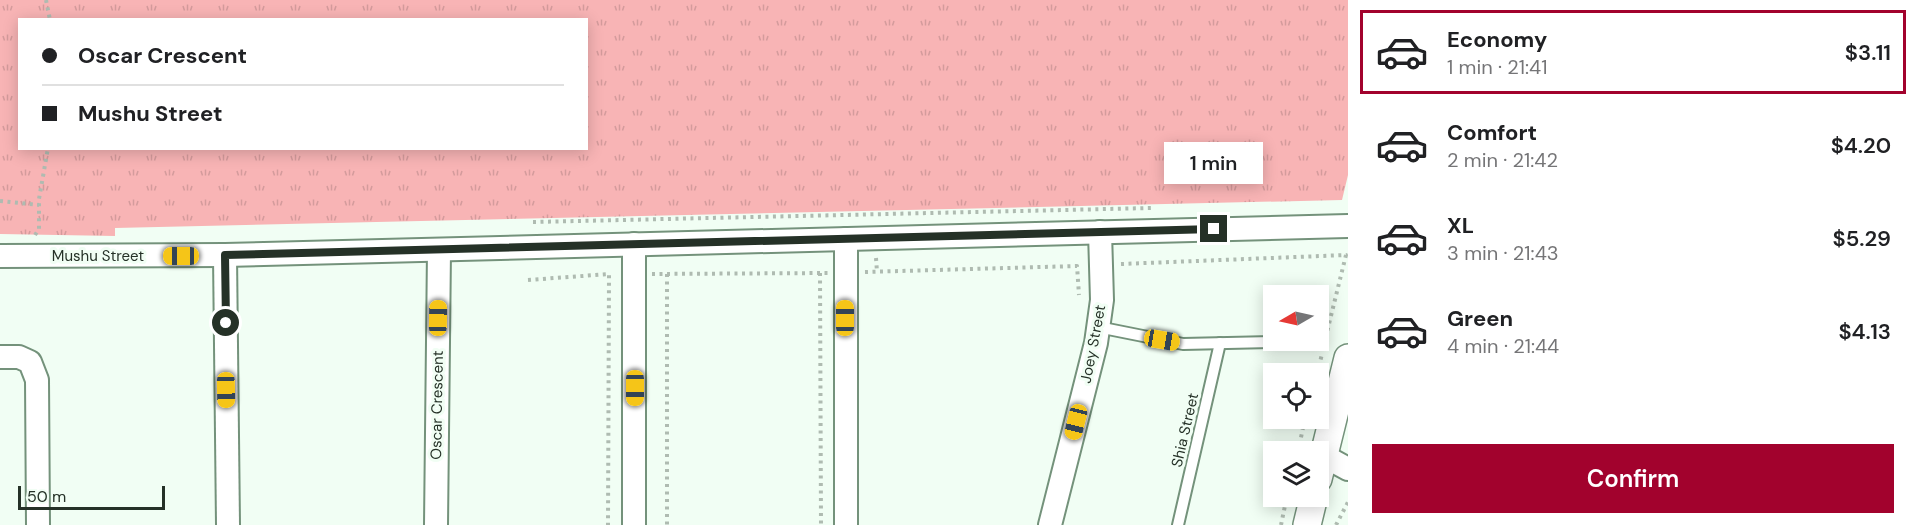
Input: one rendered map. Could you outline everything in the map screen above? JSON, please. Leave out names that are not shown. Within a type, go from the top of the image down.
[{"type":"street","name":"Mushu Street","points":[[0,256],[225,255],[1348,226]]},
{"type":"street","name":"Joey Street","points":[[1050,525],[1098,327],[1102,300],[1100,232]]},
{"type":"street","points":[[846,239],[846,525]]},
{"type":"street","points":[[634,244],[634,525]]},
{"type":"street","name":"Oscar Crescent","points":[[436,525],[439,249]]},
{"type":"street","points":[[225,255],[228,525]]},
{"type":"street","points":[[1323,441],[1328,351]]},
{"type":"street","points":[[0,357],[19,357],[30,362],[37,380],[38,525]]},
{"type":"street","points":[[1329,468],[1348,468]]},
{"type":"street","points":[[1307,525],[1311,507]]},
{"type":"lane","points":[[1098,327],[1183,344],[1263,345]]},
{"type":"lane","name":"Shia Street","points":[[1178,525],[1221,343]]},
{"type":"path","points":[[46,0],[50,18]]},
{"type":"path","points":[[34,236],[39,229],[39,205],[48,150]]},
{"type":"path","points":[[0,201],[39,205]]},
{"type":"path","points":[[533,222],[1156,208]]},
{"type":"path","points":[[1329,342],[1348,248]]},
{"type":"path","points":[[1120,264],[1346,255]]},
{"type":"path","points":[[667,525],[667,274],[820,273],[1077,266],[1079,298]]},
{"type":"path","points":[[820,273],[821,525]]},
{"type":"path","points":[[528,280],[609,274],[608,525]]},
{"type":"path","points":[[1336,525],[1348,502]]},
{"type":"path","points":[[1281,525],[1285,507]]},
{"type":"green space","points":[[0,0],[1348,0],[1348,175],[1342,200],[115,228],[115,236],[0,234]]},
{"type":"route","points":[[226,323],[225,255],[1214,229]]}]
